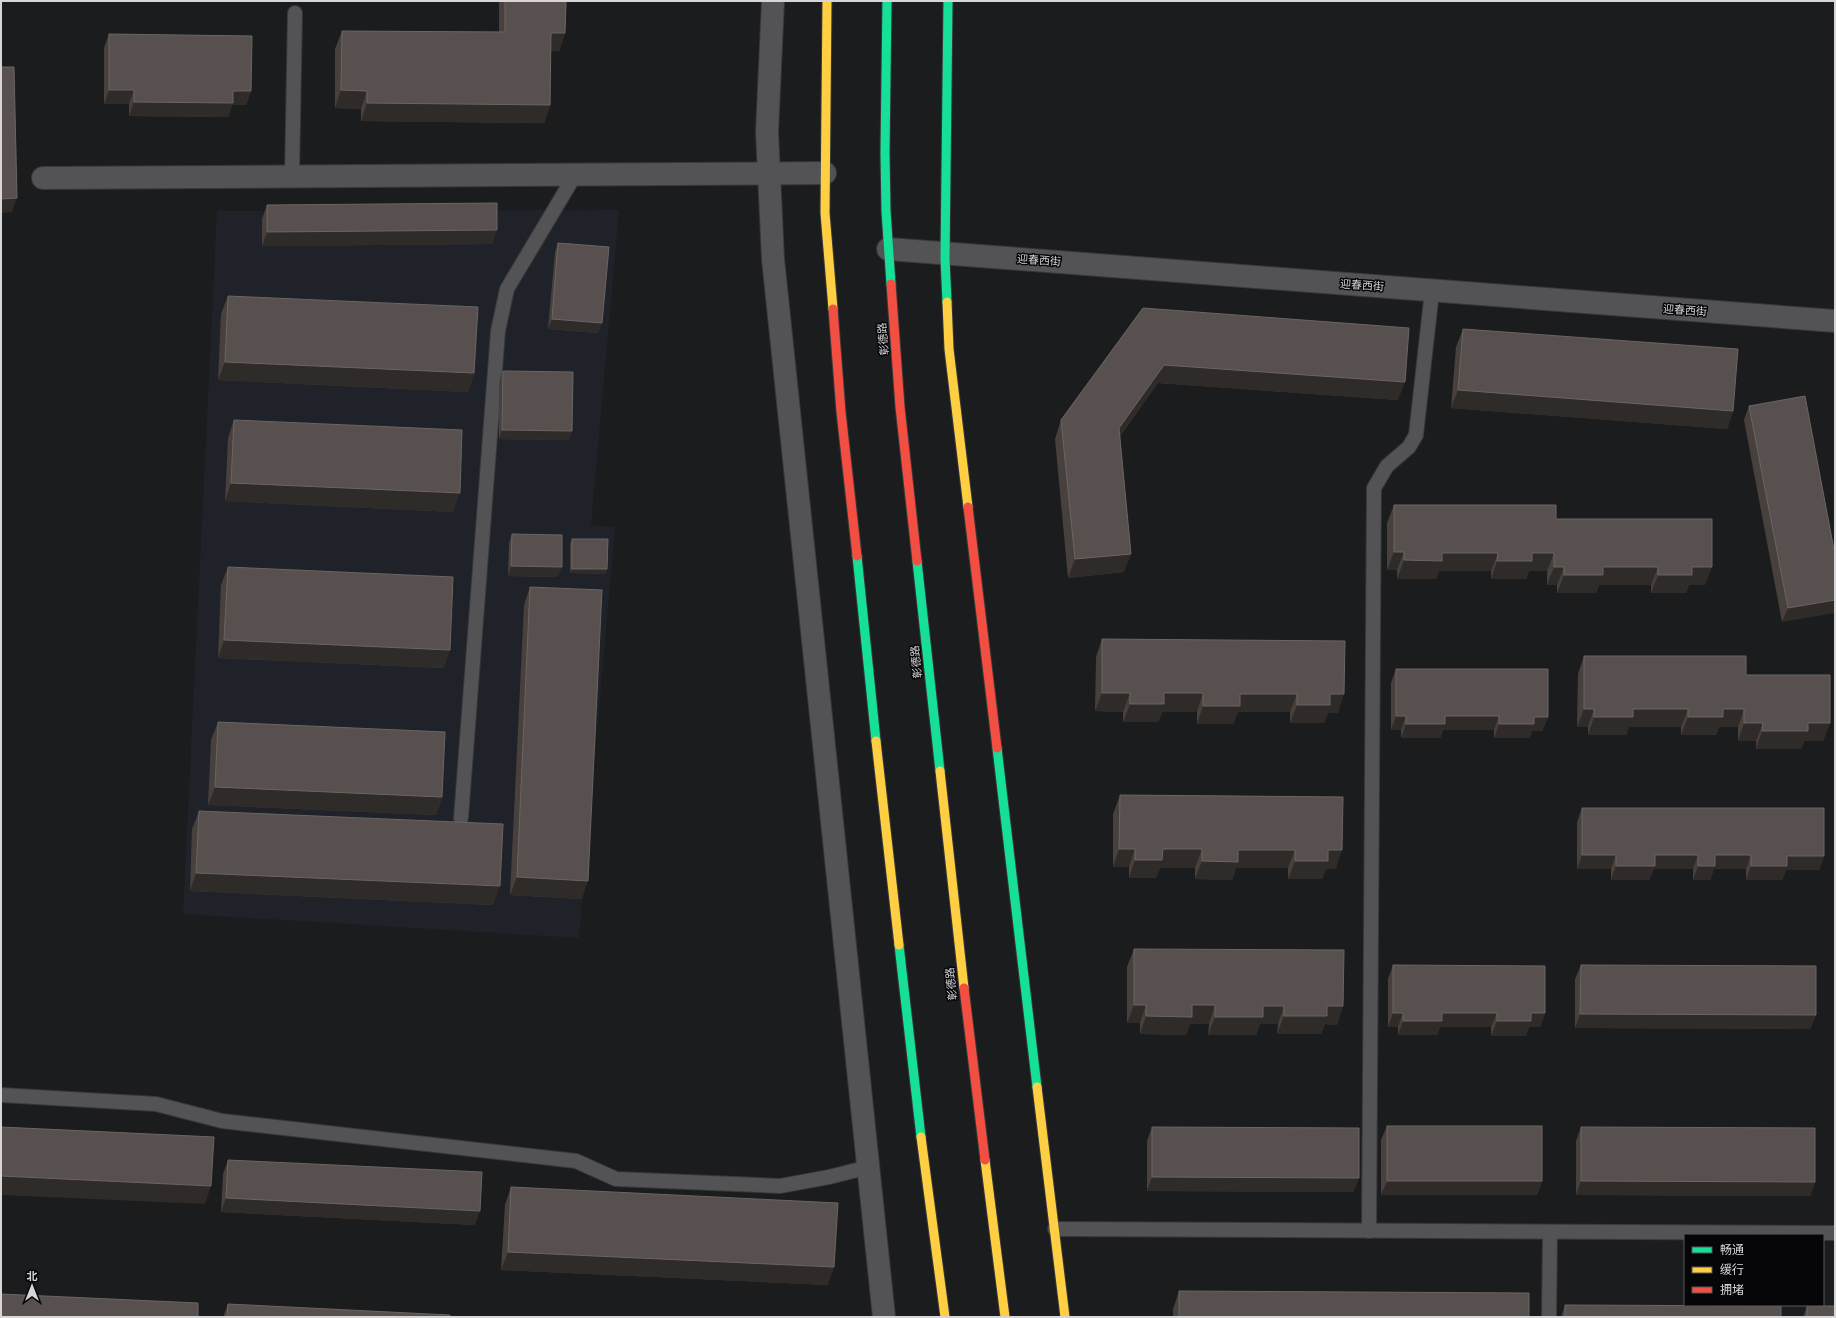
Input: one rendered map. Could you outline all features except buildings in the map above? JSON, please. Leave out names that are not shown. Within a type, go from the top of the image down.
[{"type":"main road","points":[[827,1],[825,173],[830,275],[840,412],[910,1052],[945,1317]]},
{"type":"main road","name":"彰德路","points":[[887,1],[885,153],[888,249],[900,407],[969,1037],[1005,1317]]},
{"type":"main road","points":[[948,1],[945,253],[949,349],[1065,1317]]},
{"type":"street","points":[[773,1],[767,132],[773,259],[884,1317]]},
{"type":"street","points":[[43,178],[825,173]]},
{"type":"street","name":"迎春西街","points":[[888,249],[1835,321]]},
{"type":"lane","points":[[292,176],[295,13]]},
{"type":"lane","points":[[461,818],[498,331],[507,289],[575,175]]},
{"type":"lane","points":[[1369,1231],[1374,488],[1387,466],[1409,447],[1416,435],[1432,291]]},
{"type":"lane","points":[[1,1095],[156,1104],[229,1122],[576,1161],[616,1179],[780,1186],[829,1177],[868,1167]]},
{"type":"lane","points":[[1055,1229],[1835,1233]]},
{"type":"lane","points":[[1549,1317],[1550,1232]]},
{"type":"shaded area","points":[[619,210],[591,525],[615,527],[579,938],[183,914],[217,211]]},
{"type":"traffic: fast","points":[[887,1],[885,153],[886,211],[891,284]]},
{"type":"traffic: fast","points":[[947,302],[945,259],[948,1]]},
{"type":"traffic: fast","points":[[857,556],[876,741]]},
{"type":"traffic: fast","points":[[917,561],[940,771]]},
{"type":"traffic: fast","points":[[997,748],[1037,1087]]},
{"type":"traffic: fast","points":[[899,945],[921,1137]]},
{"type":"traffic: slow","points":[[827,1],[825,213],[833,309]]},
{"type":"traffic: slow","points":[[947,302],[949,349],[968,507]]},
{"type":"traffic: slow","points":[[876,741],[899,945]]},
{"type":"traffic: slow","points":[[940,771],[964,988]]},
{"type":"traffic: slow","points":[[1037,1087],[1065,1317]]},
{"type":"traffic: slow","points":[[921,1137],[945,1317]]},
{"type":"traffic: slow","points":[[985,1160],[1005,1317]]},
{"type":"traffic: jam","points":[[891,284],[900,407],[917,561]]},
{"type":"traffic: jam","points":[[833,309],[841,412],[857,556]]},
{"type":"traffic: jam","points":[[968,507],[997,748]]},
{"type":"traffic: jam","points":[[964,988],[985,1160]]}]
